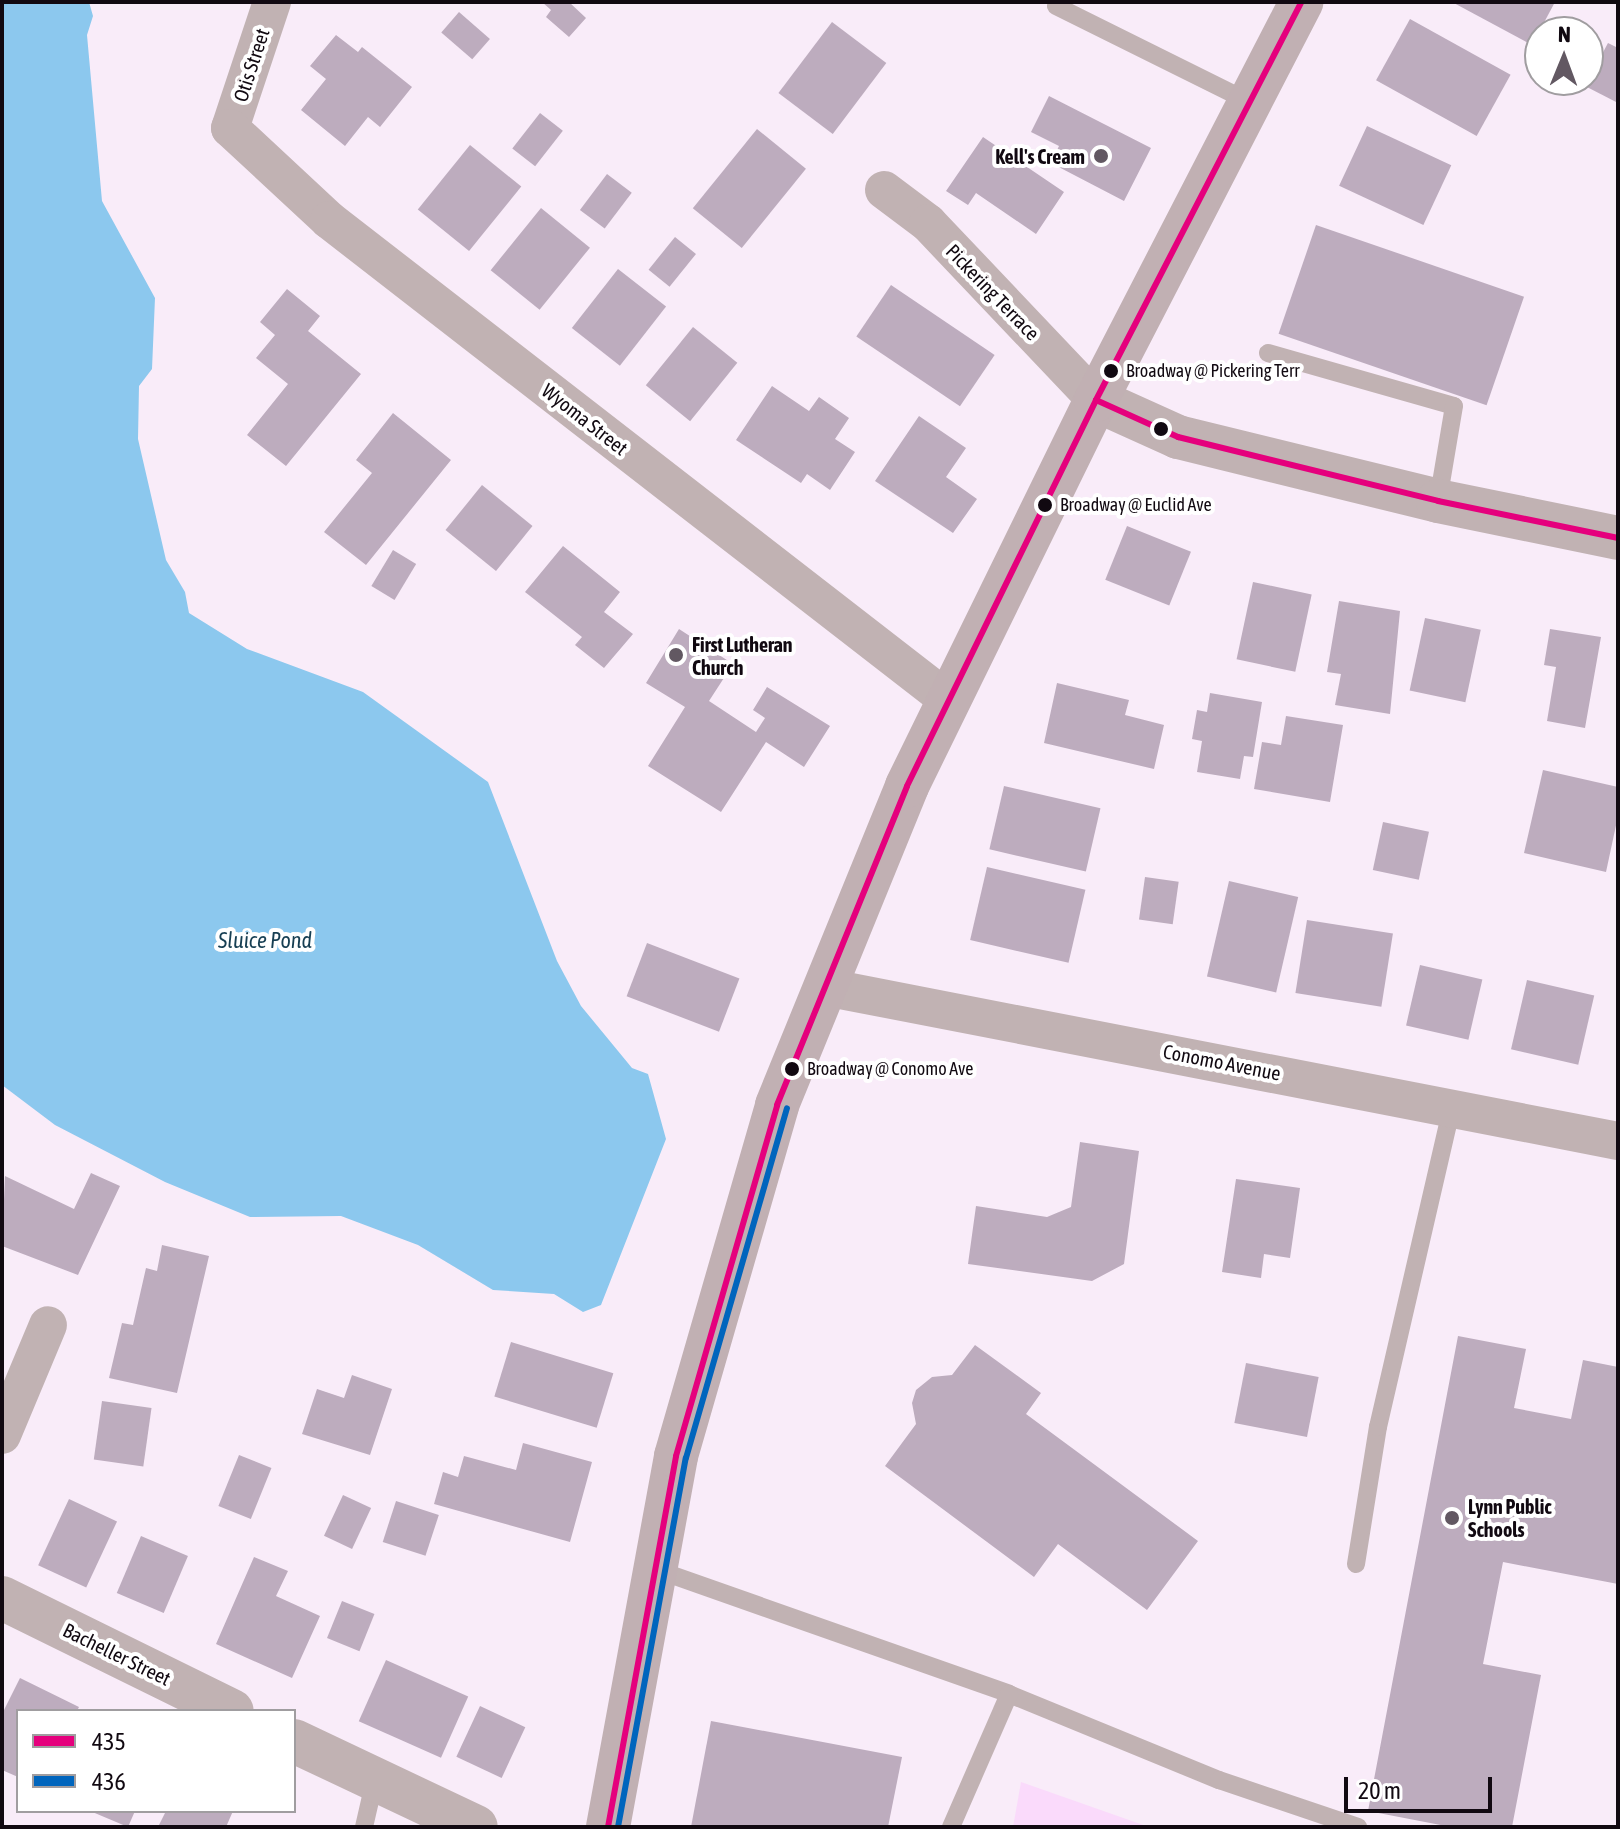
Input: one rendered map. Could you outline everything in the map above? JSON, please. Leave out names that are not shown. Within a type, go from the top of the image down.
[{"type":"main road","points":[[608,1827],[676,1456],[777,1105],[907,786],[1096,400],[1301,2]]},
{"type":"street","name":"Otis Street","points":[[230,128],[272,2]]},
{"type":"street","name":"Wyoma Street","points":[[230,128],[329,220],[948,700]]},
{"type":"street","name":"Pickering Terrace","points":[[884,190],[928,223],[1096,400]]},
{"type":"street","points":[[1096,400],[1178,437],[1438,501],[1618,538]]},
{"type":"street","name":"Conomo Avenue","points":[[825,987],[1618,1141]]},
{"type":"street","points":[[2,1435],[48,1325]]},
{"type":"street","name":"Bacheller Street","points":[[2,1598],[228,1709]]},
{"type":"street","points":[[296,1742],[476,1827]]},
{"type":"lane","points":[[1056,6],[1249,102]]},
{"type":"lane","points":[[1268,353],[1454,406],[1438,501]]},
{"type":"lane","points":[[1356,1564],[1381,1413],[1452,1107]]},
{"type":"lane","points":[[655,1569],[1009,1694],[1219,1780],[1358,1827]]},
{"type":"lane","points":[[951,1827],[1009,1694]]},
{"type":"lane","points":[[364,1827],[375,1779]]},
{"type":"shaded area","points":[[1021,1782],[1149,1827],[1013,1827]]},
{"type":"water","name":"Sluice Pond","points":[[2,2],[89,2],[93,16],[87,35],[102,201],[155,298],[152,369],[139,386],[138,439],[166,560],[185,592],[189,613],[247,649],[363,692],[488,782],[557,961],[581,1006],[632,1068],[648,1074],[666,1139],[601,1305],[583,1312],[554,1294],[493,1290],[418,1245],[341,1216],[250,1217],[165,1182],[55,1125],[2,1085]]},
{"type":"building","points":[[542,2],[569,2],[586,18],[569,37],[546,17],[551,10]]},
{"type":"building","points":[[1452,2],[1555,2],[1548,16],[1524,16],[1524,41]]},
{"type":"building","points":[[459,12],[490,39],[472,59],[441,32]]},
{"type":"building","points":[[1410,19],[1511,75],[1477,136],[1376,80]]},
{"type":"building","points":[[832,22],[886,63],[833,134],[778,93]]},
{"type":"building","points":[[336,35],[358,52],[362,47],[412,87],[380,127],[368,117],[345,146],[301,110],[326,79],[310,66]]},
{"type":"building","points":[[1608,43],[1618,48],[1618,103],[1604,96],[1604,50]]},
{"type":"building","name":"Kell's Cream","points":[[1049,96],[1151,148],[1124,201],[1051,163],[1059,146],[1031,132]]},
{"type":"building","points":[[540,113],[563,131],[535,166],[512,148]]},
{"type":"building","points":[[1367,126],[1451,165],[1423,225],[1339,186]]},
{"type":"building","points":[[757,129],[806,169],[742,248],[693,208]]},
{"type":"building","points":[[983,137],[1064,192],[1036,234],[976,193],[968,205],[946,191]]},
{"type":"building","points":[[470,145],[521,187],[469,251],[418,210]]},
{"type":"building","points":[[607,174],[632,193],[605,229],[580,210]]},
{"type":"building","points":[[541,208],[590,248],[540,310],[491,270]]},
{"type":"building","points":[[1316,225],[1524,297],[1487,405],[1279,334]]},
{"type":"building","points":[[675,237],[696,254],[670,287],[649,270]]},
{"type":"building","points":[[618,269],[666,307],[620,366],[572,328]]},
{"type":"building","points":[[891,285],[995,355],[960,406],[856,336]]},
{"type":"building","points":[[287,289],[320,316],[308,331],[361,374],[286,466],[247,435],[288,384],[256,358],[275,335],[260,322]]},
{"type":"building","points":[[693,327],[737,363],[690,421],[646,385]]},
{"type":"building","points":[[772,386],[809,411],[819,397],[849,418],[835,439],[855,452],[830,490],[807,474],[801,483],[736,440]]},
{"type":"building","points":[[393,413],[451,460],[366,565],[324,532],[372,473],[356,460]]},
{"type":"building","points":[[919,416],[966,448],[946,477],[977,499],[953,533],[875,481]]},
{"type":"building","points":[[482,485],[533,526],[496,571],[445,530]]},
{"type":"building","points":[[1127,526],[1191,552],[1169,606],[1105,580]]},
{"type":"building","points":[[563,546],[620,592],[604,612],[633,634],[604,668],[575,645],[582,637],[525,592]]},
{"type":"building","points":[[393,550],[416,564],[395,600],[371,586]]},
{"type":"building","points":[[1253,582],[1312,594],[1295,672],[1237,659]]},
{"type":"building","points":[[1339,601],[1400,611],[1390,714],[1335,705],[1341,674],[1327,672]]},
{"type":"building","points":[[1425,618],[1481,630],[1465,702],[1410,690]]},
{"type":"building","points":[[679,629],[733,664],[709,701],[756,732],[765,718],[753,710],[767,687],[830,726],[804,767],[766,742],[721,812],[648,766],[685,707],[646,683]]},
{"type":"building","points":[[1550,629],[1601,637],[1585,728],[1547,721],[1556,667],[1544,665]]},
{"type":"building","points":[[1057,683],[1129,700],[1125,715],[1164,725],[1154,769],[1044,743]]},
{"type":"building","points":[[1210,693],[1262,702],[1253,757],[1244,756],[1240,779],[1197,772],[1202,741],[1192,739],[1197,710],[1207,712]]},
{"type":"building","points":[[1286,716],[1343,725],[1330,802],[1254,789],[1262,742],[1281,745]]},
{"type":"building","points":[[1543,770],[1618,787],[1618,816],[1606,872],[1524,853]]},
{"type":"building","points":[[1004,786],[1100,808],[1086,872],[989,849]]},
{"type":"building","points":[[1383,822],[1429,832],[1419,880],[1373,870]]},
{"type":"building","points":[[987,867],[1085,890],[1069,963],[970,940]]},
{"type":"building","points":[[1145,877],[1179,882],[1173,924],[1139,920]]},
{"type":"building","points":[[1229,881],[1298,897],[1276,992],[1207,976]]},
{"type":"building","points":[[1307,920],[1393,934],[1381,1007],[1295,993]]},
{"type":"building","points":[[647,943],[739,978],[719,1032],[627,996]]},
{"type":"building","points":[[1420,965],[1482,979],[1468,1040],[1406,1025]]},
{"type":"building","points":[[1527,980],[1594,996],[1578,1065],[1511,1049]]},
{"type":"building","points":[[1080,1142],[1139,1151],[1124,1264],[1092,1281],[968,1264],[976,1206],[1047,1217],[1071,1207]]},
{"type":"building","points":[[91,1173],[120,1186],[78,1275],[2,1246],[5,1176],[74,1209]]},
{"type":"building","points":[[1236,1179],[1300,1188],[1290,1258],[1264,1254],[1261,1278],[1222,1272]]},
{"type":"building","points":[[162,1245],[209,1256],[177,1393],[109,1378],[122,1323],[133,1325],[146,1268],[157,1271]]},
{"type":"building","points":[[1458,1336],[1526,1349],[1514,1408],[1571,1419],[1583,1360],[1618,1367],[1618,1584],[1503,1562],[1483,1664],[1541,1675],[1512,1827],[1451,1827],[1368,1811]]},
{"type":"building","points":[[511,1342],[613,1373],[597,1428],[494,1397]]},
{"type":"building","points":[[975,1345],[1041,1393],[1026,1414],[1198,1541],[1147,1610],[1058,1544],[1034,1577],[885,1466],[916,1424],[912,1403],[916,1390],[932,1377],[952,1375]]},
{"type":"building","points":[[1246,1363],[1319,1377],[1307,1437],[1234,1423]]},
{"type":"building","points":[[352,1375],[392,1389],[370,1455],[302,1434],[317,1389],[344,1398]]},
{"type":"building","points":[[102,1401],[152,1408],[143,1466],[94,1459]]},
{"type":"building","points":[[523,1443],[592,1462],[570,1542],[434,1504],[443,1472],[458,1477],[464,1456],[516,1470]]},
{"type":"building","points":[[239,1455],[271,1468],[251,1519],[218,1506]]},
{"type":"building","points":[[343,1495],[371,1508],[352,1549],[324,1536]]},
{"type":"building","points":[[69,1499],[117,1521],[86,1588],[38,1565]]},
{"type":"building","points":[[396,1501],[439,1515],[426,1556],[383,1542]]},
{"type":"building","points":[[141,1536],[188,1556],[164,1613],[117,1593]]},
{"type":"building","points":[[254,1557],[288,1571],[276,1596],[320,1616],[292,1678],[216,1644]]},
{"type":"building","points":[[342,1601],[374,1614],[359,1651],[327,1638]]},
{"type":"building","points":[[386,1660],[468,1697],[441,1758],[359,1721]]},
{"type":"building","points":[[20,1678],[79,1707],[16,1709],[16,1776],[2,1770],[2,1714]]},
{"type":"building","points":[[480,1706],[525,1727],[502,1778],[456,1757]]},
{"type":"building","points":[[711,1721],[902,1757],[888,1827],[691,1827]]},
{"type":"building","points":[[95,1813],[134,1813],[128,1827]]},
{"type":"building","points":[[165,1813],[232,1813],[226,1827],[158,1827]]},
{"type":"transit line","name":"435","points":[[608,1827],[676,1456],[777,1105],[907,786],[1096,400],[1301,2]]},
{"type":"transit line","name":"435","points":[[1096,400],[1178,437],[1438,501],[1618,538]]},
{"type":"transit line","name":"436","points":[[618,1827],[686,1458],[787,1108]]},
{"type":"place","name":"Kell's Cream","points":[[1101,156]]},
{"type":"place","name":"Broadway @ Pickering Terr","points":[[1111,371]]},
{"type":"place","name":"Broadway @ Euclid Ave","points":[[1045,505]]},
{"type":"place","name":"First Lutheran Church","points":[[676,655]]},
{"type":"place","name":"Broadway @ Conomo Ave","points":[[792,1069]]},
{"type":"place","name":"Lynn Public Schools","points":[[1452,1518]]}]
